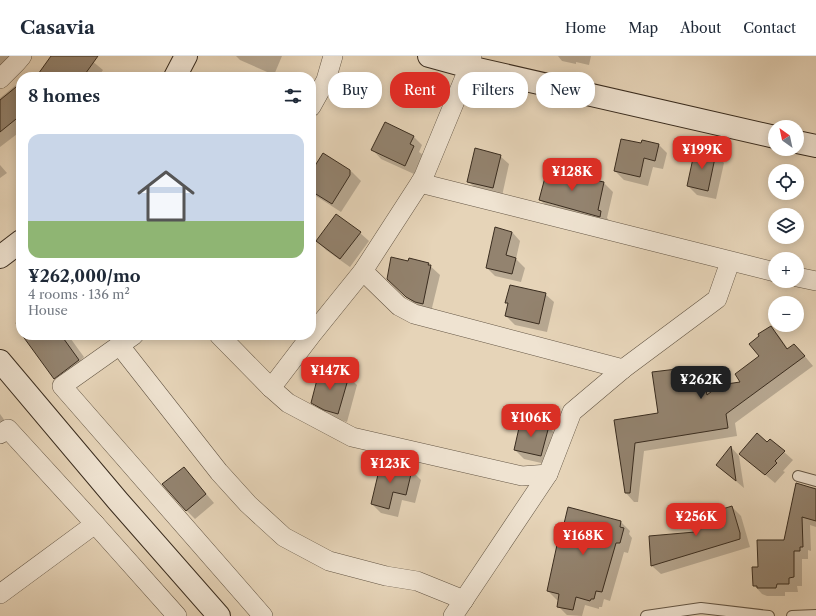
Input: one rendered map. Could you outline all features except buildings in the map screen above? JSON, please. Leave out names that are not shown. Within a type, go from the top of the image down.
[{"type":"street","points":[[0,79],[22,56]]},
{"type":"street","points":[[178,72],[186,56]]},
{"type":"street","points":[[316,98],[326,80],[333,56]]},
{"type":"street","points":[[429,56],[470,61],[768,135]]},
{"type":"street","points":[[316,329],[363,271],[420,183],[470,61]]},
{"type":"street","points":[[804,143],[816,146]]},
{"type":"street","points":[[420,183],[768,270]]},
{"type":"street","points":[[0,257],[16,245]]},
{"type":"street","points":[[452,616],[548,474],[572,412],[623,369],[717,299],[730,262]]},
{"type":"street","points":[[363,271],[399,306],[414,314],[623,369]]},
{"type":"street","points":[[804,278],[816,281]]},
{"type":"street","points":[[263,616],[62,386],[127,340],[219,472],[248,504],[284,537],[329,561],[386,576],[417,581],[464,600]]},
{"type":"street","points":[[224,340],[271,388],[288,403],[352,437],[522,476],[548,474]]},
{"type":"street","points":[[271,388],[308,340]]},
{"type":"street","points":[[0,360],[118,501],[219,616]]},
{"type":"street","points":[[0,434],[8,429],[177,616]]},
{"type":"street","points":[[0,594],[95,524]]},
{"type":"lane","points":[[798,476],[816,480]]},
{"type":"lane","points":[[646,616],[701,608],[769,616]]},
{"type":"lane","points":[[792,616],[816,615]]}]
